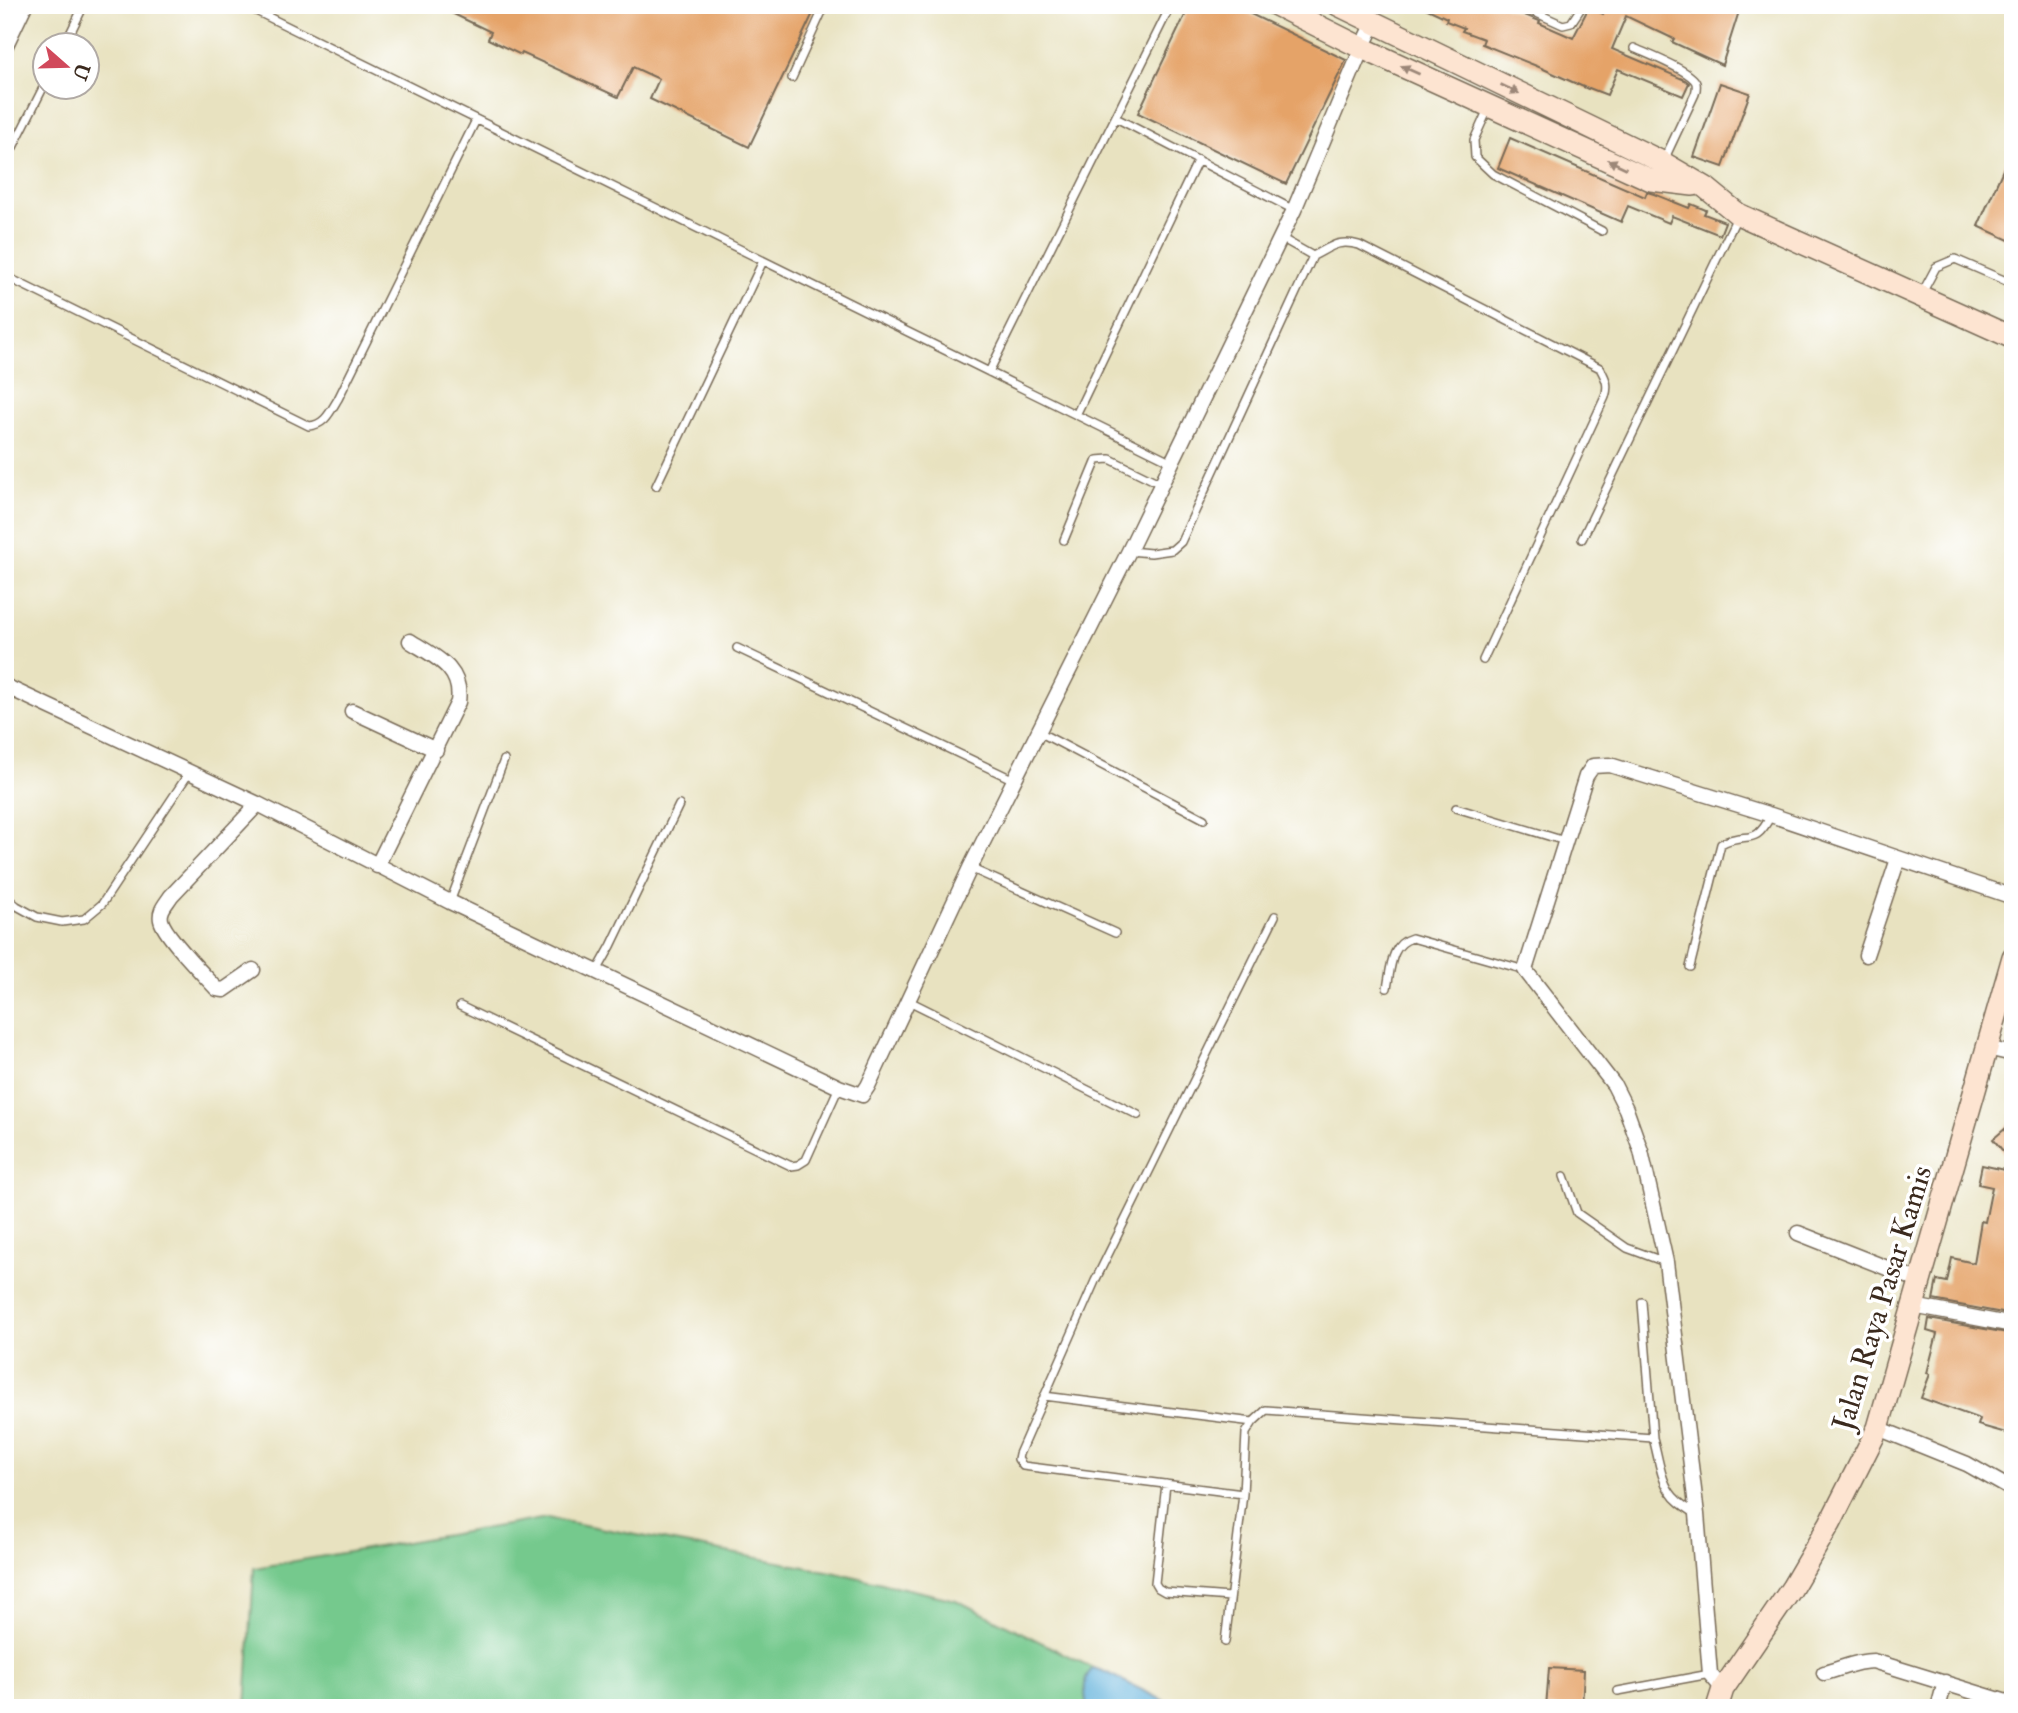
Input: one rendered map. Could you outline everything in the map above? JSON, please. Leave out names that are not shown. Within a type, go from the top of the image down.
[{"type":"street","points":[[5,47],[25,5]]},
{"type":"street","points":[[1276,5],[1362,48],[1489,105],[1705,187],[1738,214],[2013,338]]},
{"type":"street","points":[[1338,5],[1657,171]]},
{"type":"street","points":[[5,686],[258,804],[450,902],[839,1087],[862,1095],[970,868],[1129,551],[1294,210],[1374,23]]},
{"type":"street","points":[[377,866],[436,750],[458,702],[460,689],[457,679],[442,662],[410,641]]},
{"type":"street","points":[[352,711],[436,750]]},
{"type":"street","points":[[1717,1690],[1666,1262],[1641,1151],[1614,1084],[1525,970],[1586,776],[1594,766],[1600,764],[1649,776],[2013,897]]},
{"type":"street","points":[[253,970],[224,990],[216,989],[168,933],[161,922],[161,910],[258,804]]},
{"type":"street","points":[[1866,955],[1898,859]]},
{"type":"street","name":"Jalan Raya Pasar Kamis","points":[[1717,1690],[1799,1577],[1878,1428],[2013,957]]},
{"type":"street","points":[[1987,1048],[2013,1054]]},
{"type":"street","points":[[1798,1233],[1920,1281]]},
{"type":"street","points":[[1913,1306],[2013,1325]]},
{"type":"street","points":[[1878,1428],[1967,1464],[2013,1490]]},
{"type":"street","points":[[1824,1673],[1842,1669],[1856,1661],[1873,1661],[2013,1704]]},
{"type":"street","points":[[1938,1708],[1945,1682]]},
{"type":"lane","points":[[71,32],[84,5]]},
{"type":"lane","points":[[244,5],[1172,462]]},
{"type":"lane","points":[[792,78],[825,5]]},
{"type":"lane","points":[[989,372],[1171,5]]},
{"type":"lane","points":[[1519,5],[1563,25],[1571,23],[1583,5]]},
{"type":"lane","points":[[1634,48],[1688,74],[1697,87],[1657,171]]},
{"type":"lane","points":[[5,163],[36,102]]},
{"type":"lane","points":[[1489,105],[1474,140],[1475,157],[1493,174],[1602,231]]},
{"type":"lane","points":[[1116,118],[1294,210]]},
{"type":"lane","points":[[5,276],[309,426],[317,425],[324,420],[338,399],[476,120]]},
{"type":"lane","points":[[1076,415],[1198,160]]},
{"type":"lane","points":[[1582,539],[1738,214]]},
{"type":"lane","points":[[1280,238],[1313,256]]},
{"type":"lane","points":[[1129,551],[1151,553],[1172,550],[1181,542],[1313,256],[1339,242],[1359,245],[1600,368],[1606,379],[1608,388],[1605,397],[1483,660]]},
{"type":"lane","points":[[1920,296],[1937,267],[1955,259],[2013,284]]},
{"type":"lane","points":[[656,486],[763,261]]},
{"type":"lane","points":[[1064,540],[1097,460],[1110,458],[1161,484]]},
{"type":"lane","points":[[737,648],[1014,779]]},
{"type":"lane","points":[[1039,732],[1204,818]]},
{"type":"lane","points":[[450,902],[503,760]]},
{"type":"lane","points":[[5,895],[17,906],[37,917],[62,922],[84,919],[102,904],[189,773]]},
{"type":"lane","points":[[597,971],[679,805]]},
{"type":"lane","points":[[1456,808],[1566,841]]},
{"type":"lane","points":[[1690,967],[1721,844],[1731,838],[1751,838],[1762,832],[1771,815]]},
{"type":"lane","points":[[970,868],[1115,933]]},
{"type":"lane","points":[[1243,1494],[1023,1466],[1020,1464],[1019,1454],[1095,1281],[1275,916]]},
{"type":"lane","points":[[1387,988],[1395,951],[1400,943],[1412,938],[1525,970]]},
{"type":"lane","points":[[907,1000],[1138,1115]]},
{"type":"lane","points":[[460,1006],[791,1166],[806,1160],[839,1087]]},
{"type":"lane","points":[[1564,1175],[1577,1213],[1627,1248],[1666,1262]]},
{"type":"lane","points":[[1642,1302],[1653,1438],[1669,1492],[1696,1514]]},
{"type":"lane","points":[[1044,1396],[1253,1422]]},
{"type":"lane","points":[[1225,1642],[1243,1494],[1246,1433],[1266,1410],[1653,1438]]},
{"type":"lane","points":[[1166,1484],[1155,1583],[1164,1592],[1230,1597]]},
{"type":"lane","points":[[1618,1691],[1717,1690]]},
{"type":"green space","points":[[547,1518],[847,1575],[956,1600],[1093,1668],[1085,1682],[1087,1708],[246,1708],[254,1568]]},
{"type":"water","points":[[1093,1668],[1179,1708],[1087,1708],[1085,1682]]},
{"type":"building","points":[[435,5],[817,5],[749,147],[650,99],[659,79],[633,67],[618,97],[488,39],[491,32]]},
{"type":"building","points":[[1190,5],[1232,5],[1346,60],[1286,184],[1138,113]]},
{"type":"building","points":[[1419,5],[1500,5],[1573,38],[1589,7],[1603,14],[1606,7],[1603,5],[1741,5],[1722,65],[1672,42],[1674,39],[1626,16],[1612,49],[1685,80],[1689,83],[1683,96],[1618,69],[1607,95],[1588,89],[1482,44],[1484,39],[1462,31],[1464,28]]},
{"type":"building","points":[[1720,83],[1750,93],[1723,167],[1694,157]]},
{"type":"building","points":[[1510,138],[1645,197],[1647,192],[1689,208],[1691,204],[1706,210],[1704,214],[1725,222],[1720,235],[1672,216],[1669,223],[1628,206],[1621,222],[1498,168]]},
{"type":"building","points":[[2013,147],[2013,242],[1978,226]]},
{"type":"building","points":[[2013,1122],[2013,1163],[1993,1139]]},
{"type":"building","points":[[1982,1165],[2013,1172],[2013,1315],[1933,1300],[1937,1280],[1947,1282],[1952,1258],[1974,1263],[1981,1221],[1985,1222],[1992,1187],[1978,1184]]},
{"type":"building","points":[[1929,1319],[2013,1334],[2013,1435],[1978,1425],[1980,1419],[1921,1398],[1930,1374],[1927,1373],[1937,1334],[1927,1331]]},
{"type":"building","points":[[1549,1668],[1584,1670],[1582,1708],[1546,1708]]}]
